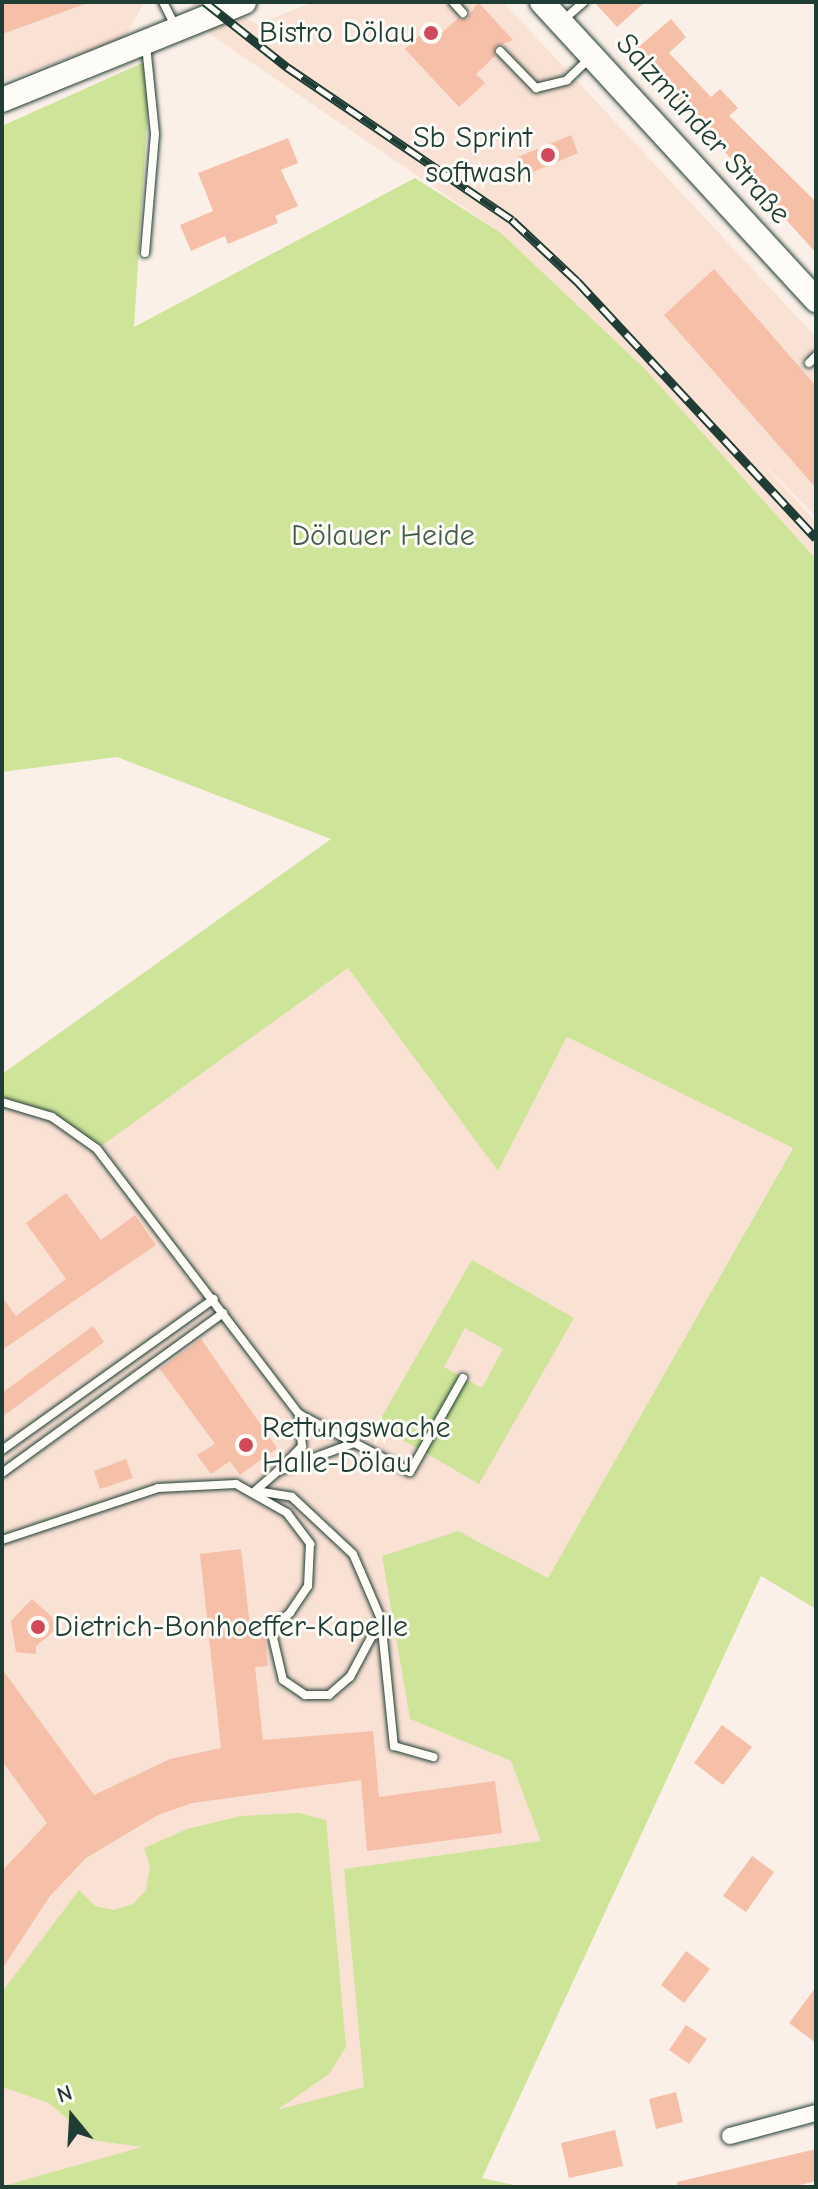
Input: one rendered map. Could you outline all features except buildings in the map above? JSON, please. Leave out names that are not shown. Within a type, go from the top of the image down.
[{"type":"main road","points":[[2,100],[244,2]]},
{"type":"main road","name":"Salzmünder Straße","points":[[542,2],[816,300]]},
{"type":"street","points":[[730,2136],[816,2113]]},
{"type":"lane","points":[[163,2],[176,29]]},
{"type":"lane","points":[[453,2],[463,13]]},
{"type":"lane","points":[[561,21],[584,2]]},
{"type":"lane","points":[[145,253],[155,134],[146,41]]},
{"type":"lane","points":[[500,51],[536,88],[567,80],[592,56]]},
{"type":"lane","points":[[2,1102],[52,1117],[97,1149],[299,1414],[410,1472],[463,1378]]},
{"type":"lane","points":[[2,1450],[214,1299]]},
{"type":"lane","points":[[4,1471],[223,1313]]},
{"type":"lane","points":[[255,1491],[302,1446],[299,1414]]},
{"type":"lane","points":[[278,1471],[354,1443]]},
{"type":"lane","points":[[2,1540],[158,1488],[221,1482],[292,1497],[324,1522],[353,1554],[381,1619],[394,1746],[433,1757]]},
{"type":"lane","points":[[255,1491],[301,1527],[313,1561],[301,1600],[271,1629],[283,1680],[305,1695],[329,1695],[350,1677],[381,1619]]},
{"type":"shaded area","points":[[2,2],[144,2],[125,38],[2,82]]},
{"type":"shaded area","points":[[189,2],[217,2],[257,24],[314,2],[503,2],[816,337],[816,517],[751,451],[816,522],[816,559],[645,369],[501,233],[204,30],[216,24]]},
{"type":"shaded area","points":[[351,966],[498,1171],[567,1037],[793,1147],[548,1578],[458,1531],[382,1556],[410,1719],[511,1761],[542,1841],[344,1870],[365,2087],[2,2187],[2,1102],[31,1108],[97,1148]]},
{"type":"green space","name":"Dölauer Heide","points":[[151,59],[134,327],[415,178],[501,233],[645,369],[816,559],[816,1609],[761,1576],[482,2178],[523,2187],[3,2186],[142,2147],[91,2140],[49,2103],[2,2087],[2,1992],[79,1890],[95,1906],[114,1910],[133,1904],[146,1890],[150,1866],[144,1848],[187,1829],[241,1816],[299,1813],[326,1820],[346,2047],[329,2074],[277,2110],[364,2087],[344,1869],[541,1841],[511,1761],[410,1719],[382,1556],[458,1531],[548,1578],[793,1148],[567,1037],[498,1171],[348,968],[97,1149],[72,1129],[2,1102],[2,1074],[331,839],[117,757],[2,772],[2,126]]},
{"type":"green space","points":[[472,1260],[574,1318],[479,1484],[377,1425]],"holes":[[[465,1328],[503,1349],[482,1388],[444,1367]]]},
{"type":"railway","points":[[205,2],[287,67],[512,220],[577,281],[816,538]]},
{"type":"place","name":"Bistro Dölau","points":[[431,33]]},
{"type":"place","name":"Sb Sprint softwash","points":[[548,155]]},
{"type":"place","name":"Rettungswache Halle-Dölau","points":[[246,1445]]},
{"type":"place","name":"Dietrich-Bonhoeffer-Kapelle","points":[[38,1627]]}]
